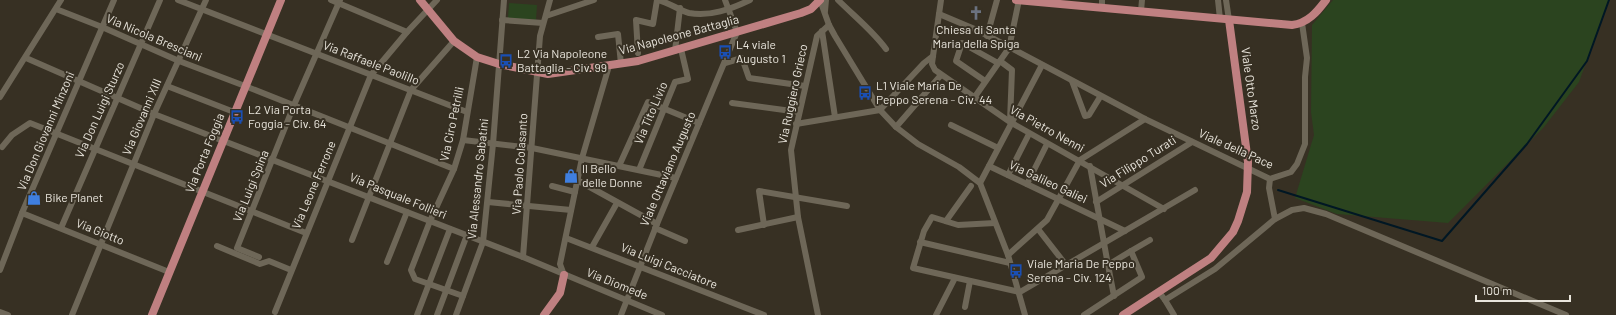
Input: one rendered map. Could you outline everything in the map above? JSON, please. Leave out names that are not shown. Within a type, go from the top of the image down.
[{"type":"main road","name":"Via Porta Foggia","points":[[152,315],[281,0]]},
{"type":"main road","name":"Via Napoleone Battaglia","points":[[420,0],[454,41],[477,57],[499,64],[548,74],[622,64],[678,50],[811,9],[820,0]]},
{"type":"main road","points":[[1018,0],[1102,4],[1141,11],[1288,25],[1302,23],[1311,18],[1326,0]]},
{"type":"main road","name":"Viale Otto Marzo","points":[[1159,292],[1211,258],[1223,246],[1233,232],[1238,221],[1248,179],[1248,162],[1229,20]]},
{"type":"main road","points":[[544,315],[560,293],[564,274]]},
{"type":"main road","points":[[1123,315],[1159,292]]},
{"type":"street","points":[[0,97],[26,58],[61,0]]},
{"type":"street","name":"Via Don Giovanni Minzoni","points":[[0,270],[22,213],[114,0]]},
{"type":"street","name":"Via Don Luigi Sturzo","points":[[61,228],[160,0]]},
{"type":"street","name":"Via Raffaele Paolillo","points":[[178,0],[468,112]]},
{"type":"street","name":"Via Giovanni XIII","points":[[72,315],[154,114],[206,0]]},
{"type":"street","points":[[331,0],[339,2],[407,32]]},
{"type":"street","name":"Via Leone Ferrone","points":[[275,312],[371,75],[407,32],[437,0]]},
{"type":"street","name":"Via Alessandro Sabatini","points":[[456,315],[483,242],[488,202],[504,0]]},
{"type":"street","name":"Via Paolo Colasanto","points":[[523,257],[540,36],[550,0]]},
{"type":"street","points":[[546,16],[594,0]]},
{"type":"street","points":[[638,53],[636,20],[653,24],[657,0],[667,1],[689,13],[714,13],[729,9],[748,1]]},
{"type":"street","points":[[726,0],[737,32]]},
{"type":"street","points":[[820,0],[829,25],[880,110],[896,128],[918,144],[959,168],[980,183],[1008,255],[1020,292],[1025,315]]},
{"type":"street","points":[[825,14],[826,0]]},
{"type":"street","points":[[838,0],[866,28],[876,35],[886,49]]},
{"type":"street","points":[[796,124],[880,110],[924,63],[933,56],[941,0]]},
{"type":"street","points":[[987,36],[997,0]]},
{"type":"street","points":[[974,98],[1009,48],[1018,0]]},
{"type":"street","points":[[1141,11],[1142,0]]},
{"type":"street","points":[[1218,0],[1220,19]]},
{"type":"street","points":[[1226,0],[1229,20]]},
{"type":"street","name":"Via Luigi Spina","points":[[259,257],[238,248],[274,160],[294,105],[339,2]]},
{"type":"street","points":[[678,50],[680,8]]},
{"type":"street","name":"Via Nicola Bresciani","points":[[56,9],[102,27],[140,46],[179,62],[294,105],[454,169]]},
{"type":"street","points":[[811,9],[825,14]]},
{"type":"street","name":"Viale della Pace","points":[[939,14],[987,36],[1145,119],[1270,179],[1291,172],[1297,164],[1306,144],[1306,58],[1302,23]]},
{"type":"street","points":[[502,20],[543,23]]},
{"type":"street","name":"Via Ruggiero Grieco","points":[[818,315],[798,217],[792,150],[796,124],[817,36],[829,25]]},
{"type":"street","points":[[822,31],[835,117]]},
{"type":"street","name":"Viale Ottaviano Augusto","points":[[622,315],[656,226],[737,32]]},
{"type":"street","points":[[598,38],[618,34],[622,64]]},
{"type":"street","points":[[352,240],[411,90],[454,41]]},
{"type":"street","points":[[985,81],[956,61],[962,43],[1012,70],[1010,122]]},
{"type":"street","name":"Via Tito Livio","points":[[639,170],[676,82],[688,79],[678,50]]},
{"type":"street","name":"Via Pietro Nenni","points":[[933,56],[933,67],[941,75],[1010,122],[1029,134],[1080,160],[1164,209]]},
{"type":"street","name":"Via Ciro Petrilli","points":[[463,296],[415,279],[411,270],[430,221],[454,169],[463,140],[477,57]]},
{"type":"street","name":"Via Pasquale Follieri","points":[[26,58],[154,114],[564,274]]},
{"type":"street","points":[[724,63],[742,58],[749,78],[805,86]]},
{"type":"street","points":[[980,183],[1010,122],[1042,65]]},
{"type":"street","points":[[564,274],[560,264],[577,180],[609,66]]},
{"type":"street","points":[[896,128],[941,75]]},
{"type":"street","points":[[1072,81],[1085,116],[1089,115],[1100,96]]},
{"type":"street","points":[[167,86],[234,112]]},
{"type":"street","points":[[619,166],[648,102],[699,123]]},
{"type":"street","points":[[732,103],[799,112]]},
{"type":"street","points":[[1008,255],[1047,220],[1080,160],[1145,119]]},
{"type":"street","points":[[2,148],[12,135],[30,123],[306,233]]},
{"type":"street","points":[[951,125],[998,148]]},
{"type":"street","points":[[1008,175],[1029,134]]},
{"type":"street","points":[[463,140],[532,148],[676,178]]},
{"type":"street","name":"Via Filippo Turati","points":[[1096,202],[1192,142]]},
{"type":"street","points":[[1027,184],[1048,144]]},
{"type":"street","name":"Via Galileo Galiei","points":[[989,166],[1125,231]]},
{"type":"street","points":[[1090,166],[1103,244],[1114,296]]},
{"type":"street","points":[[1270,179],[1269,188],[1275,219]]},
{"type":"street","points":[[577,180],[618,202],[656,226],[685,241]]},
{"type":"street","points":[[552,186],[575,192]]},
{"type":"street","points":[[946,222],[971,186]]},
{"type":"street","points":[[996,223],[958,225],[932,217],[920,242],[913,268],[1020,292],[1195,190]]},
{"type":"street","points":[[764,224],[759,191],[847,206]]},
{"type":"street","points":[[488,202],[571,210]]},
{"type":"street","points":[[592,247],[618,202]]},
{"type":"street","points":[[1165,300],[1215,269],[1275,219],[1292,210],[1304,208],[1326,214],[1566,315]]},
{"type":"street","points":[[387,262],[407,212]]},
{"type":"street","name":"Via Giotto","points":[[22,213],[169,272]]},
{"type":"street","points":[[738,230],[798,217]]},
{"type":"street","points":[[418,315],[450,229]]},
{"type":"street","points":[[1038,229],[1066,265]]},
{"type":"street","points":[[437,315],[467,235]]},
{"type":"street","name":"Via Luigi Cacciatore","points":[[566,238],[764,315]]},
{"type":"street","points":[[1108,265],[1150,240]]},
{"type":"street","points":[[920,242],[1010,263]]},
{"type":"street","points":[[216,246],[260,264],[269,261],[291,270]]},
{"type":"street","points":[[1084,315],[1142,277],[1131,251]]},
{"type":"street","name":"Via Diomede","points":[[564,274],[662,315]]},
{"type":"street","points":[[936,315],[955,278]]},
{"type":"street","points":[[965,307],[970,282]]},
{"type":"street","points":[[1159,292],[1174,315]]},
{"type":"street","points":[[0,312],[8,315]]},
{"type":"green space","points":[[1333,0],[1609,0],[1579,82],[1544,127],[1448,223],[1337,214],[1295,198],[1314,135],[1311,112],[1312,25]]},
{"type":"green space","points":[[509,3],[537,5],[536,20],[508,18]]},
{"type":"waterway","points":[[1278,190],[1442,241],[1527,144],[1587,61],[1609,0]]},
{"type":"place","name":"Chiesa di Santa Maria della Spiga","points":[[976,13]]},
{"type":"place","name":"L4 viale Augusto 1","points":[[725,52]]},
{"type":"place","name":"L2 Via Napoleone Battaglia - Civ. 99","points":[[506,61]]},
{"type":"place","name":"L1 Viale Maria De Peppo Serena - Civ. 44","points":[[865,93]]},
{"type":"place","name":"L2 Via Porta Foggia - Civ. 64","points":[[237,117]]},
{"type":"place","name":"Il Bello delle Donne","points":[[571,176]]},
{"type":"place","name":"Bike Planet","points":[[34,198]]},
{"type":"place","name":"Viale Maria De Peppo Serena - Civ. 124","points":[[1016,271]]}]
